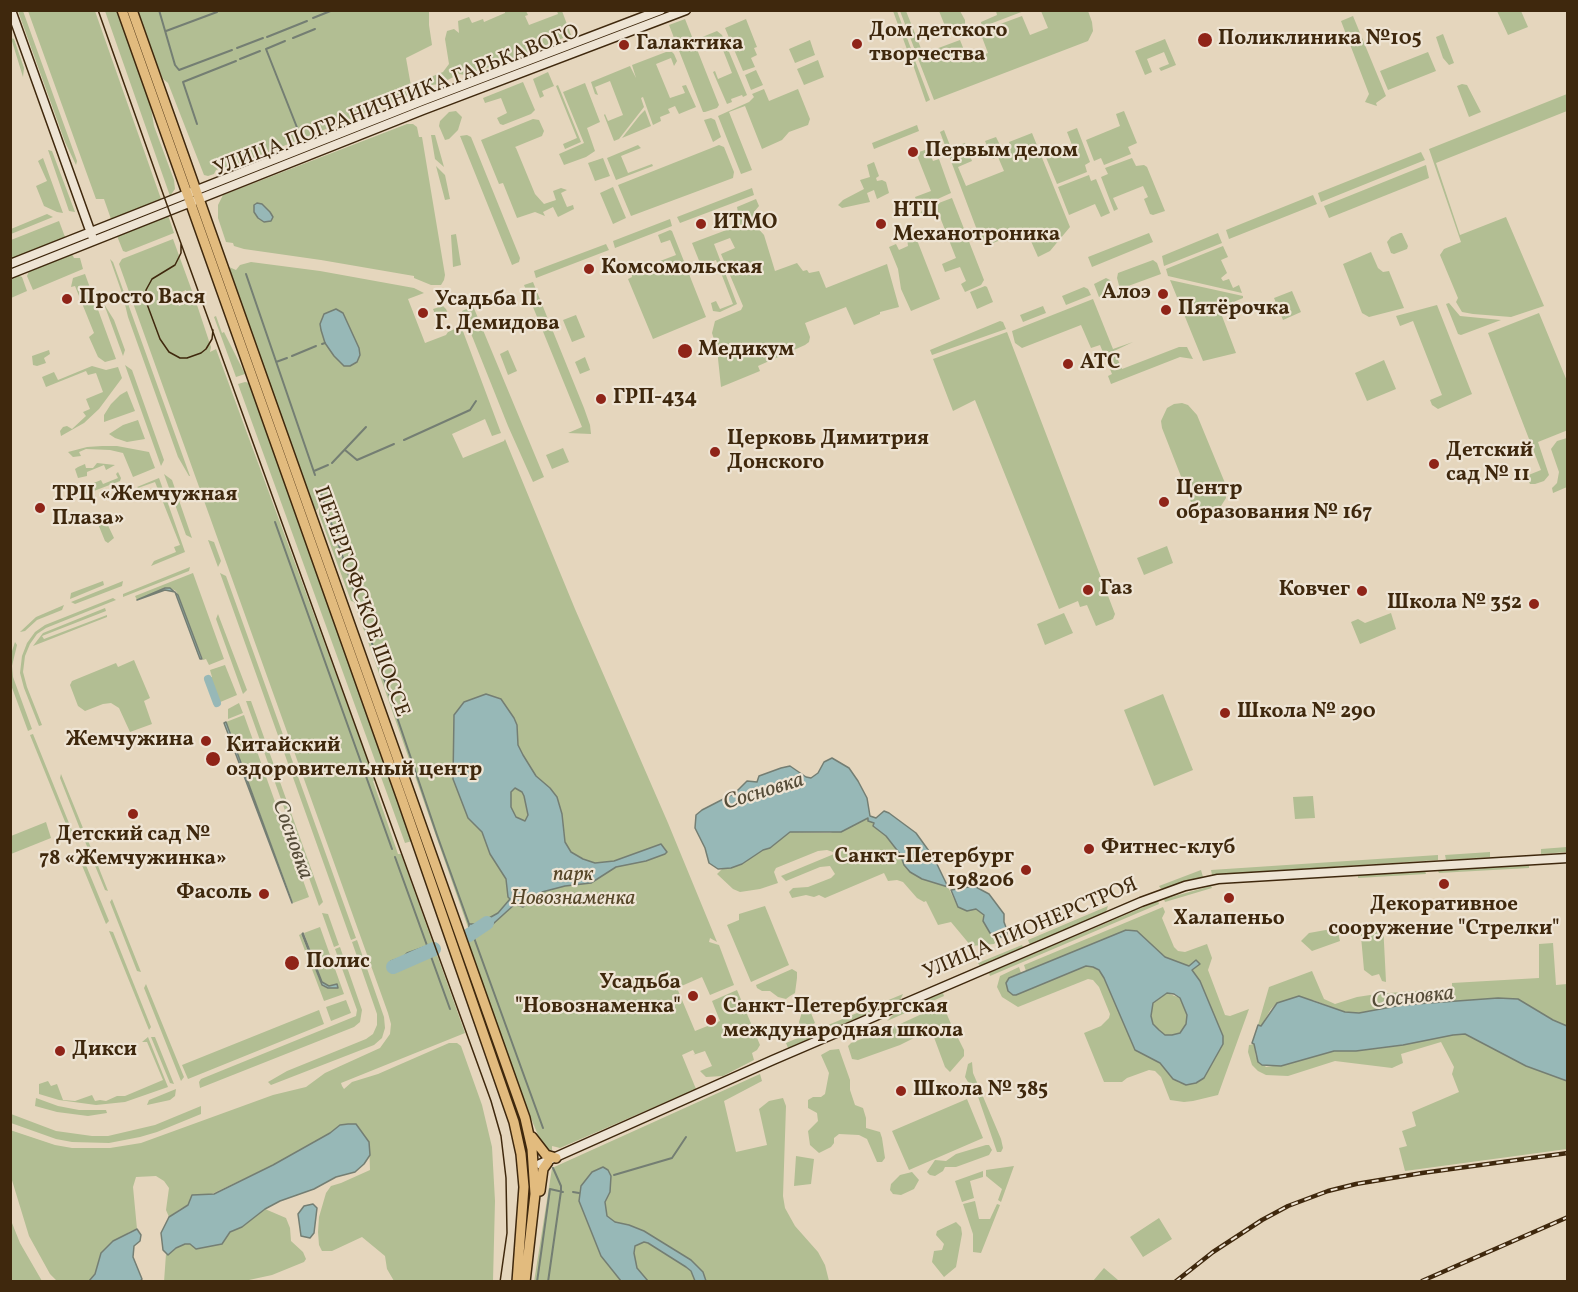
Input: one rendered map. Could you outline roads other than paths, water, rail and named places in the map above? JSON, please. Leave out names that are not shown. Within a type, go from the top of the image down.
[{"type":"main road","name":"ПЕТЕРГОФСКОЕ ШОССЕ","points":[[122,10],[193,196],[529,1133],[542,1163],[535,1194],[525,1281]]},
{"type":"main road","name":"ПЕТЕРГОФСКОЕ ШОССЕ","points":[[132,10],[193,196],[507,1101],[520,1148],[524,1187],[517,1281]]},
{"type":"main road","points":[[524,1187],[546,1155],[529,1133]]},
{"type":"main road","points":[[520,1148],[542,1163],[537,1212],[533,1222]]},
{"type":"street","points":[[11,10],[92,236]]},
{"type":"street","name":"УЛИЦА ПОГРАНИЧНИКА ГАРЬКАВОГО","points":[[193,196],[661,10]]},
{"type":"street","name":"УЛИЦА ПОГРАНИЧНИКА ГАРЬКАВОГО","points":[[193,196],[686,10]]},
{"type":"street","points":[[10,264],[92,236],[193,196]]},
{"type":"street","points":[[10,274],[92,236]]},
{"type":"street","name":"УЛИЦА ПИОНЕРСТРОЯ","points":[[542,1163],[773,1060],[1118,912],[1185,886],[1218,879],[1568,858]]},
{"type":"water","points":[[262,204],[270,212],[273,217],[271,221],[264,222],[258,218],[254,212],[254,205]]},
{"type":"water","points":[[336,309],[343,313],[359,348],[360,355],[357,362],[350,366],[344,366],[334,356],[325,343],[321,330],[320,324],[324,314]]},
{"type":"water","points":[[170,588],[174,592],[165,590],[137,600]]},
{"type":"water","points":[[175,593],[178,595],[202,659],[200,659]]},
{"type":"water","points":[[486,694],[501,699],[517,725],[518,745],[523,755],[536,776],[557,797],[562,814],[565,842],[571,852],[595,863],[614,861],[661,844],[667,852],[646,861],[616,867],[591,883],[542,892],[523,907],[515,904],[493,924],[480,929],[474,937],[471,933],[469,935],[469,924],[476,924],[498,913],[510,899],[506,879],[490,854],[482,832],[468,818],[453,779],[454,715],[464,702]],"holes":[[[515,788],[522,792],[528,815],[525,821],[516,817],[511,807],[511,792]]]},
{"type":"water","points":[[226,722],[292,902],[292,903],[224,723]]},
{"type":"water","points":[[832,758],[849,768],[858,781],[867,798],[870,816],[876,818],[884,811],[916,833],[934,858],[948,887],[922,879],[910,872],[886,836],[873,826],[874,823],[868,821],[868,818],[841,832],[790,832],[770,848],[731,868],[718,869],[709,863],[705,848],[695,828],[696,815],[735,793],[747,781],[757,782],[759,776],[790,766],[811,778],[818,773],[824,762]]},
{"type":"water","points":[[974,886],[989,894],[1004,914],[1007,936],[1004,938],[990,933],[983,921],[984,915],[976,909],[967,911],[958,907],[951,890]]},
{"type":"water","points":[[1126,930],[1137,931],[1165,957],[1189,966],[1196,960],[1200,964],[1192,970],[1200,981],[1223,1036],[1223,1044],[1204,1078],[1186,1085],[1173,1079],[1160,1063],[1135,1050],[1099,970],[1086,966],[1016,995],[1008,991],[1006,983],[1009,978]],"holes":[[[1167,993],[1180,998],[1187,1015],[1186,1024],[1180,1033],[1165,1035],[1153,1024],[1151,1016],[1153,1003]]]},
{"type":"water","points":[[303,933],[322,982],[329,986],[337,984],[338,988],[328,988],[322,985]]},
{"type":"water","points":[[427,946],[430,952],[409,960],[406,958],[394,962],[392,967],[391,961]]},
{"type":"water","points":[[1299,996],[1345,1012],[1359,1013],[1402,1005],[1498,998],[1518,999],[1567,1026],[1567,1081],[1526,1066],[1465,1034],[1403,1045],[1356,1051],[1334,1051],[1281,1066],[1262,1065],[1258,1062],[1252,1043],[1258,1025],[1261,1026],[1277,1003]]},
{"type":"water","points":[[356,1124],[369,1142],[370,1155],[355,1172],[336,1177],[314,1189],[265,1209],[242,1227],[230,1232],[222,1244],[196,1249],[190,1244],[185,1244],[168,1255],[163,1250],[161,1233],[169,1217],[188,1205],[192,1195],[214,1194],[273,1165],[340,1125]]},
{"type":"water","points":[[603,1167],[611,1176],[610,1192],[605,1202],[607,1216],[615,1222],[644,1231],[691,1260],[703,1272],[706,1281],[695,1281],[691,1271],[686,1267],[644,1242],[635,1246],[634,1253],[637,1268],[648,1281],[621,1281],[601,1256],[579,1201],[581,1186],[592,1172]]},
{"type":"water","points":[[313,1204],[317,1208],[314,1233],[310,1238],[301,1236],[298,1214],[304,1206]]},
{"type":"water","points":[[137,1229],[141,1235],[140,1241],[134,1246],[133,1257],[142,1279],[140,1282],[89,1281],[95,1274],[101,1253],[113,1241]]},
{"type":"waterway","points":[[159,10],[175,65],[179,70],[232,50]]},
{"type":"waterway","points":[[313,18],[333,10]]},
{"type":"waterway","points":[[166,31],[217,12]]},
{"type":"waterway","points":[[267,37],[307,21]]},
{"type":"waterway","points":[[293,38],[315,29]]},
{"type":"waterway","points":[[237,48],[263,38]]},
{"type":"waterway","points":[[285,41],[266,49],[298,130]]},
{"type":"waterway","points":[[240,59],[260,51]]},
{"type":"waterway","points":[[197,124],[183,82],[236,61]]},
{"type":"waterway","points":[[246,274],[315,475]]},
{"type":"waterway","points":[[292,356],[316,346]]},
{"type":"waterway","points":[[276,362],[287,358]]},
{"type":"waterway","points":[[404,440],[470,410],[476,401]]},
{"type":"waterway","points":[[332,463],[366,427]]},
{"type":"waterway","points":[[345,450],[357,460],[394,444]]},
{"type":"waterway","points":[[314,471],[328,465]]},
{"type":"waterway","points":[[321,493],[469,924]]},
{"type":"waterway","points":[[275,522],[392,849]]},
{"type":"waterway","name":"Сосновка","points":[[208,679],[217,703]]},
{"type":"waterway","points":[[395,857],[450,1009]]},
{"type":"waterway","name":"Сосновка","points":[[469,935],[487,923]]},
{"type":"waterway","points":[[473,935],[543,1128]]},
{"type":"waterway","name":"Сосновка","points":[[393,967],[434,949]]},
{"type":"waterway","points":[[614,1175],[672,1158],[686,1137]]},
{"type":"waterway","points":[[548,1282],[561,1191],[553,1168]]},
{"type":"waterway","points":[[537,1282],[550,1189],[563,1192]]},
{"type":"waterway","points":[[573,1192],[579,1193]]},
{"type":"tram line","points":[[98,10],[491,1101],[501,1136],[506,1178],[507,1233],[500,1282]]},
{"type":"tram line","points":[[181,244],[181,253],[175,265],[152,279],[146,290],[147,304],[160,339],[169,352],[180,358],[187,358],[206,349],[212,339],[213,330]]},
{"type":"railway","points":[[1175,1282],[1213,1252],[1262,1220],[1288,1206],[1328,1191],[1422,1173],[1568,1153]]},
{"type":"railway","points":[[1422,1281],[1568,1217]]},
{"type":"place","name":"Поликлиника №105","points":[[1205,40]]},
{"type":"place","name":"Дом детского творчества","points":[[857,44]]},
{"type":"place","name":"Галактика","points":[[624,45]]},
{"type":"place","name":"Первым делом","points":[[913,152]]},
{"type":"place","name":"ИТМО","points":[[701,224]]},
{"type":"place","name":"НТЦ Механотроника","points":[[881,224]]},
{"type":"place","name":"Комсомольская","points":[[589,269]]},
{"type":"place","name":"Алоэ","points":[[1163,294]]},
{"type":"place","name":"Просто Вася","points":[[67,299]]},
{"type":"place","name":"Пятёрочка","points":[[1166,310]]},
{"type":"place","name":"Усадьба П. Г. Демидова","points":[[423,313]]},
{"type":"place","name":"Медикум","points":[[685,351]]},
{"type":"place","name":"АТС","points":[[1068,364]]},
{"type":"place","name":"ГРП-434","points":[[601,399]]},
{"type":"place","name":"Церковь Димитрия Донского","points":[[715,452]]},
{"type":"place","name":"Детский сад № 11","points":[[1434,464]]},
{"type":"place","name":"Центр образования № 167","points":[[1164,502]]},
{"type":"place","name":"ТРЦ «Жемчужная Плаза»","points":[[40,508]]},
{"type":"place","name":"Газ","points":[[1088,590]]},
{"type":"place","name":"Ковчег","points":[[1362,591]]},
{"type":"place","name":"Школа № 352","points":[[1534,604]]},
{"type":"place","name":"Школа № 290","points":[[1225,713]]},
{"type":"place","name":"Жемчужина","points":[[206,741]]},
{"type":"place","name":"Китайский оздоровительный центр","points":[[213,759]]},
{"type":"place","name":"Детский сад № 78 «Жемчужинка»","points":[[133,814]]},
{"type":"place","name":"Фитнес-клуб","points":[[1089,849]]},
{"type":"place","name":"Санкт-Петербург 198206","points":[[1026,870]]},
{"type":"place","name":"Декоративное сооружение \"Стрелки\"","points":[[1444,884]]},
{"type":"place","name":"Фасоль","points":[[264,894]]},
{"type":"place","name":"Халапеньо","points":[[1229,898]]},
{"type":"place","name":"Полис","points":[[292,963]]},
{"type":"place","name":"Усадьба \"Новознаменка\"","points":[[693,996]]},
{"type":"place","name":"Санкт-Петербургская международная школа","points":[[711,1020]]},
{"type":"place","name":"Дикси","points":[[60,1051]]},
{"type":"place","name":"Школа № 385","points":[[901,1091]]},
{"type":"park label","name":"парк Новознаменка","points":[[573,888]]}]
